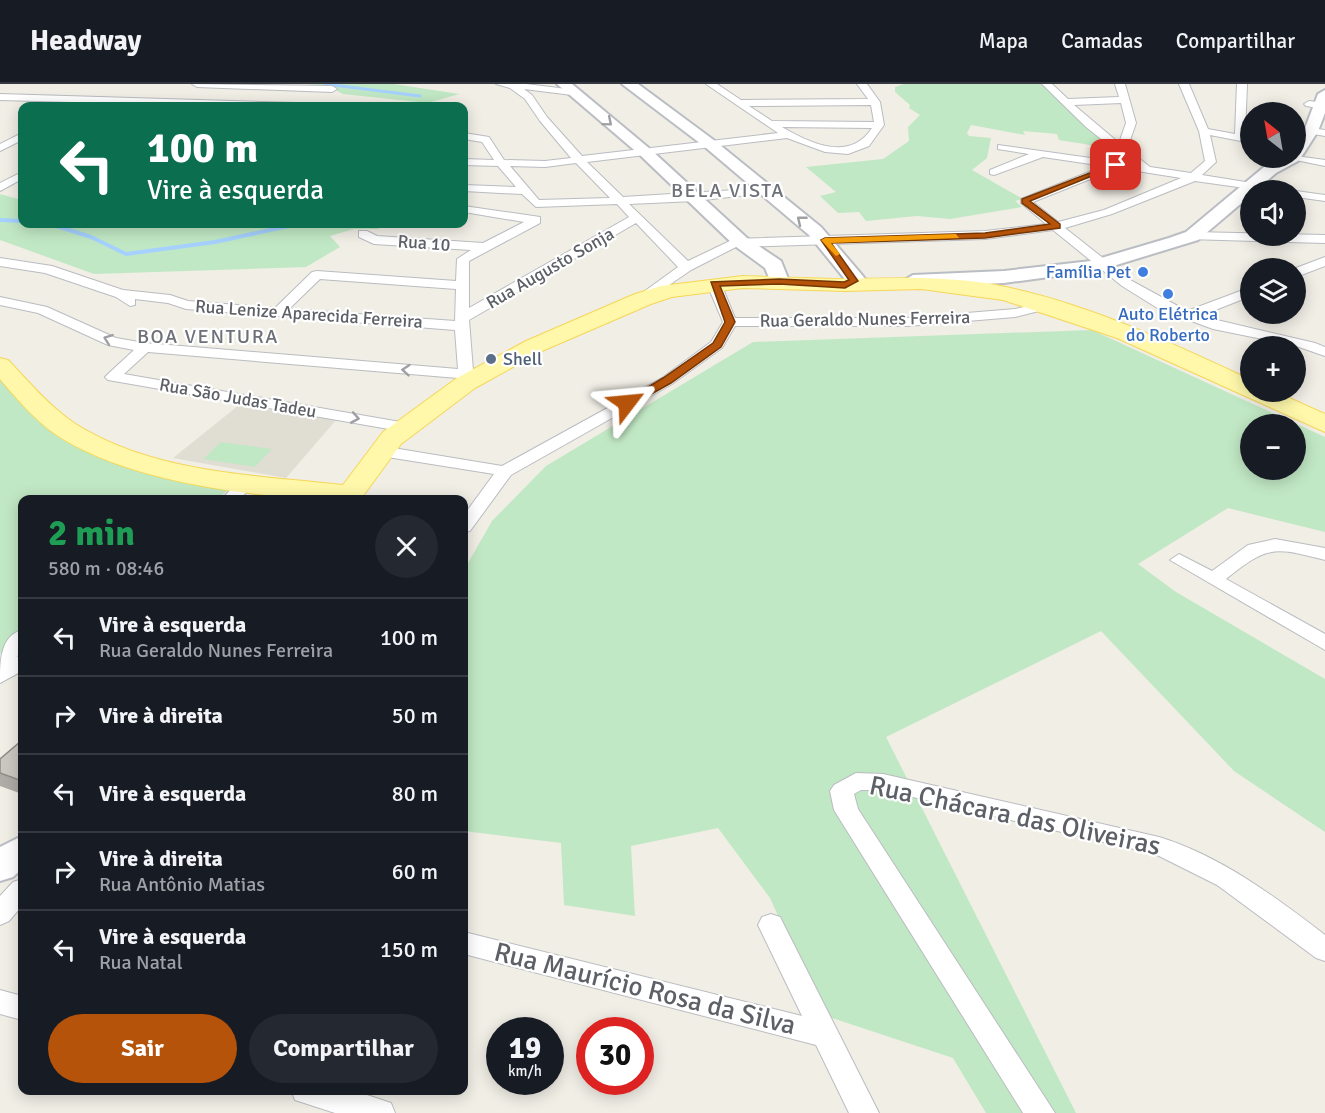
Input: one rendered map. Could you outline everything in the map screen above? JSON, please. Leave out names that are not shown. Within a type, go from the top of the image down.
[{"type":"main road","points":[[1021,274],[1024,298]]},
{"type":"main road","points":[[858,282],[912,278],[937,280],[1024,298],[1152,344],[1240,383]]},
{"type":"main road","points":[[349,495],[381,451],[406,427],[465,379],[534,346],[643,299],[669,291],[714,284],[921,283],[1024,298]]},
{"type":"main road","points":[[1,368],[50,418],[111,452],[238,491],[311,495]]},
{"type":"main road","points":[[1278,402],[1325,424]]},
{"type":"street","points":[[197,84],[332,89]]},
{"type":"street","points":[[181,102],[209,84]]},
{"type":"street","points":[[501,84],[514,87],[568,88],[645,152],[741,242],[774,265],[786,282]]},
{"type":"street","points":[[629,84],[710,144],[825,240],[858,282],[937,280],[1103,265],[1192,236],[1325,239]]},
{"type":"street","points":[[711,84],[787,135],[825,150],[849,150],[865,144],[879,125],[875,102],[862,84]]},
{"type":"street","points":[[1047,84],[1090,125],[1148,171]]},
{"type":"street","points":[[1120,84],[1124,100],[1121,124],[1122,150]]},
{"type":"street","points":[[643,299],[686,267],[741,242],[985,235],[1057,226],[1108,212],[1192,178],[1211,162],[1204,131],[1184,84]]},
{"type":"street","points":[[1241,102],[1242,84]]},
{"type":"street","points":[[1311,132],[1320,102],[1314,84]]},
{"type":"street","points":[[514,87],[529,97],[543,119],[579,160],[686,267]]},
{"type":"street","points":[[116,102],[138,89]]},
{"type":"street","points":[[0,97],[132,102]]},
{"type":"street","points":[[1065,102],[1124,100]]},
{"type":"street","points":[[740,103],[875,102]]},
{"type":"street","points":[[0,105],[15,110]]},
{"type":"street","points":[[772,124],[879,125]]},
{"type":"street","points":[[1090,125],[1121,124]]},
{"type":"street","points":[[1204,131],[1240,137]]},
{"type":"street","points":[[468,162],[545,164],[787,135]]},
{"type":"street","points":[[468,136],[483,138],[524,191],[537,204],[621,203],[764,190]]},
{"type":"street","points":[[0,148],[18,138]]},
{"type":"street","points":[[1002,147],[1240,185]]},
{"type":"street","points":[[994,172],[1041,153]]},
{"type":"street","points":[[1306,160],[1325,163]]},
{"type":"street","points":[[1116,165],[1025,201],[1103,265],[1149,297],[1187,316],[1226,328],[1310,346],[1325,352]]},
{"type":"street","points":[[1256,180],[1267,168]]},
{"type":"street","points":[[0,188],[18,177]]},
{"type":"street","points":[[0,188],[18,193]]},
{"type":"street","points":[[468,188],[524,191]]},
{"type":"street","points":[[1192,236],[1240,195]]},
{"type":"street","points":[[1306,195],[1325,198]]},
{"type":"street","points":[[0,301],[42,310],[113,342],[465,379],[463,259],[536,220],[468,210]]},
{"type":"street","name":"Rua Augusto Sonja","points":[[463,321],[636,218]]},
{"type":"street","name":"Rua 10","points":[[363,234],[374,240],[485,247]]},
{"type":"street","points":[[1306,269],[1325,261]]},
{"type":"street","points":[[0,262],[47,269],[121,294],[135,306]]},
{"type":"street","points":[[912,278],[1021,274]]},
{"type":"street","points":[[278,312],[317,276],[462,285]]},
{"type":"street","name":"Rua Geraldo Nunes Ferreira","points":[[714,284],[730,322],[907,322],[1015,313],[1034,308],[1024,298]]},
{"type":"street","name":"Rua Lenize Aparecida Ferreira","points":[[121,294],[170,299],[186,305],[463,321]]},
{"type":"street","points":[[1187,316],[1240,295]]},
{"type":"street","points":[[468,522],[505,471],[677,374],[717,345],[730,322]]},
{"type":"street","points":[[1310,346],[1325,340]]},
{"type":"street","name":"Rua São Judas Tadeu","points":[[145,347],[113,377],[406,427]]},
{"type":"street","points":[[381,451],[505,471]]},
{"type":"street","points":[[1214,579],[1255,547],[1265,544],[1284,544],[1325,554]]},
{"type":"street","points":[[1179,560],[1325,643]]},
{"type":"street","points":[[0,669],[18,640]]},
{"type":"street","points":[[0,676],[18,665]]},
{"type":"street","name":"Rua Chácara das Oliveiras","points":[[1040,1113],[846,810],[842,791],[856,781],[883,782],[1160,846],[1191,857],[1228,878],[1325,950]]},
{"type":"street","points":[[0,867],[18,853]]},
{"type":"street","points":[[0,914],[18,894]]},
{"type":"street","name":"Rua Maurício Rosa da Silva","points":[[771,925],[864,1113]]},
{"type":"street","name":"Rua Maurício Rosa da Silva","points":[[468,944],[826,1035]]},
{"type":"street","points":[[0,1002],[18,1007]]},
{"type":"street","points":[[321,1095],[380,1113]]},
{"type":"shaded area","points":[[239,405],[336,420],[286,478],[173,458]]},
{"type":"green space","points":[[304,84],[394,84],[459,94],[431,102],[419,102],[343,94],[328,86]]},
{"type":"green space","points":[[904,84],[1042,84],[1115,149],[1059,140],[1057,134],[1023,131],[1025,135],[971,125],[967,133],[969,136],[991,138],[987,158],[972,170],[1023,199],[1015,201],[1022,207],[950,219],[917,216],[866,221],[859,212],[838,213],[820,196],[836,192],[806,167],[883,159],[909,141],[908,127],[920,115],[909,108],[910,105],[895,92],[895,87]]},
{"type":"green space","points":[[0,194],[18,199],[18,228],[380,228],[354,229],[330,236],[340,247],[306,267],[94,274],[0,240]]},
{"type":"green space","points":[[1092,330],[1240,398],[1240,402],[1249,402],[1275,414],[1240,414],[1240,480],[1306,480],[1306,428],[1325,437],[1325,532],[1228,508],[1138,564],[1176,592],[1325,679],[1325,832],[1234,771],[1101,631],[886,737],[1076,1113],[986,1113],[953,1058],[823,1015],[770,898],[718,828],[631,846],[635,916],[564,905],[561,843],[468,831],[468,563],[492,521],[546,466],[753,342]]},
{"type":"green space","points":[[0,380],[59,434],[100,458],[232,485],[223,495],[18,495],[18,634],[0,654]]},
{"type":"green space","points":[[221,442],[272,449],[255,467],[203,459]]},
{"type":"building","points":[[18,744],[18,780],[0,773],[0,759]]},
{"type":"waterway","points":[[325,84],[420,96]]},
{"type":"waterway","points":[[0,220],[18,221]]},
{"type":"waterway","points":[[63,228],[91,237],[126,254],[215,242],[280,228]]},
{"type":"slow traffic","points":[[836,254],[825,240],[956,236]]},
{"type":"place","name":"Família Pet","points":[[1143,272]]},
{"type":"place","name":"Auto Elétrica do Roberto","points":[[1168,294]]},
{"type":"place","name":"Shell","points":[[491,359]]},
{"type":"district","name":"BELA VISTA","points":[[728,190]]},
{"type":"district","name":"BOA VENTURA","points":[[208,336]]},
{"type":"route","points":[[627,403],[667,381],[717,345],[730,322],[714,284],[779,281],[845,285],[854,281],[855,279],[825,240],[985,235],[1057,226],[1025,201],[1116,165]]}]
